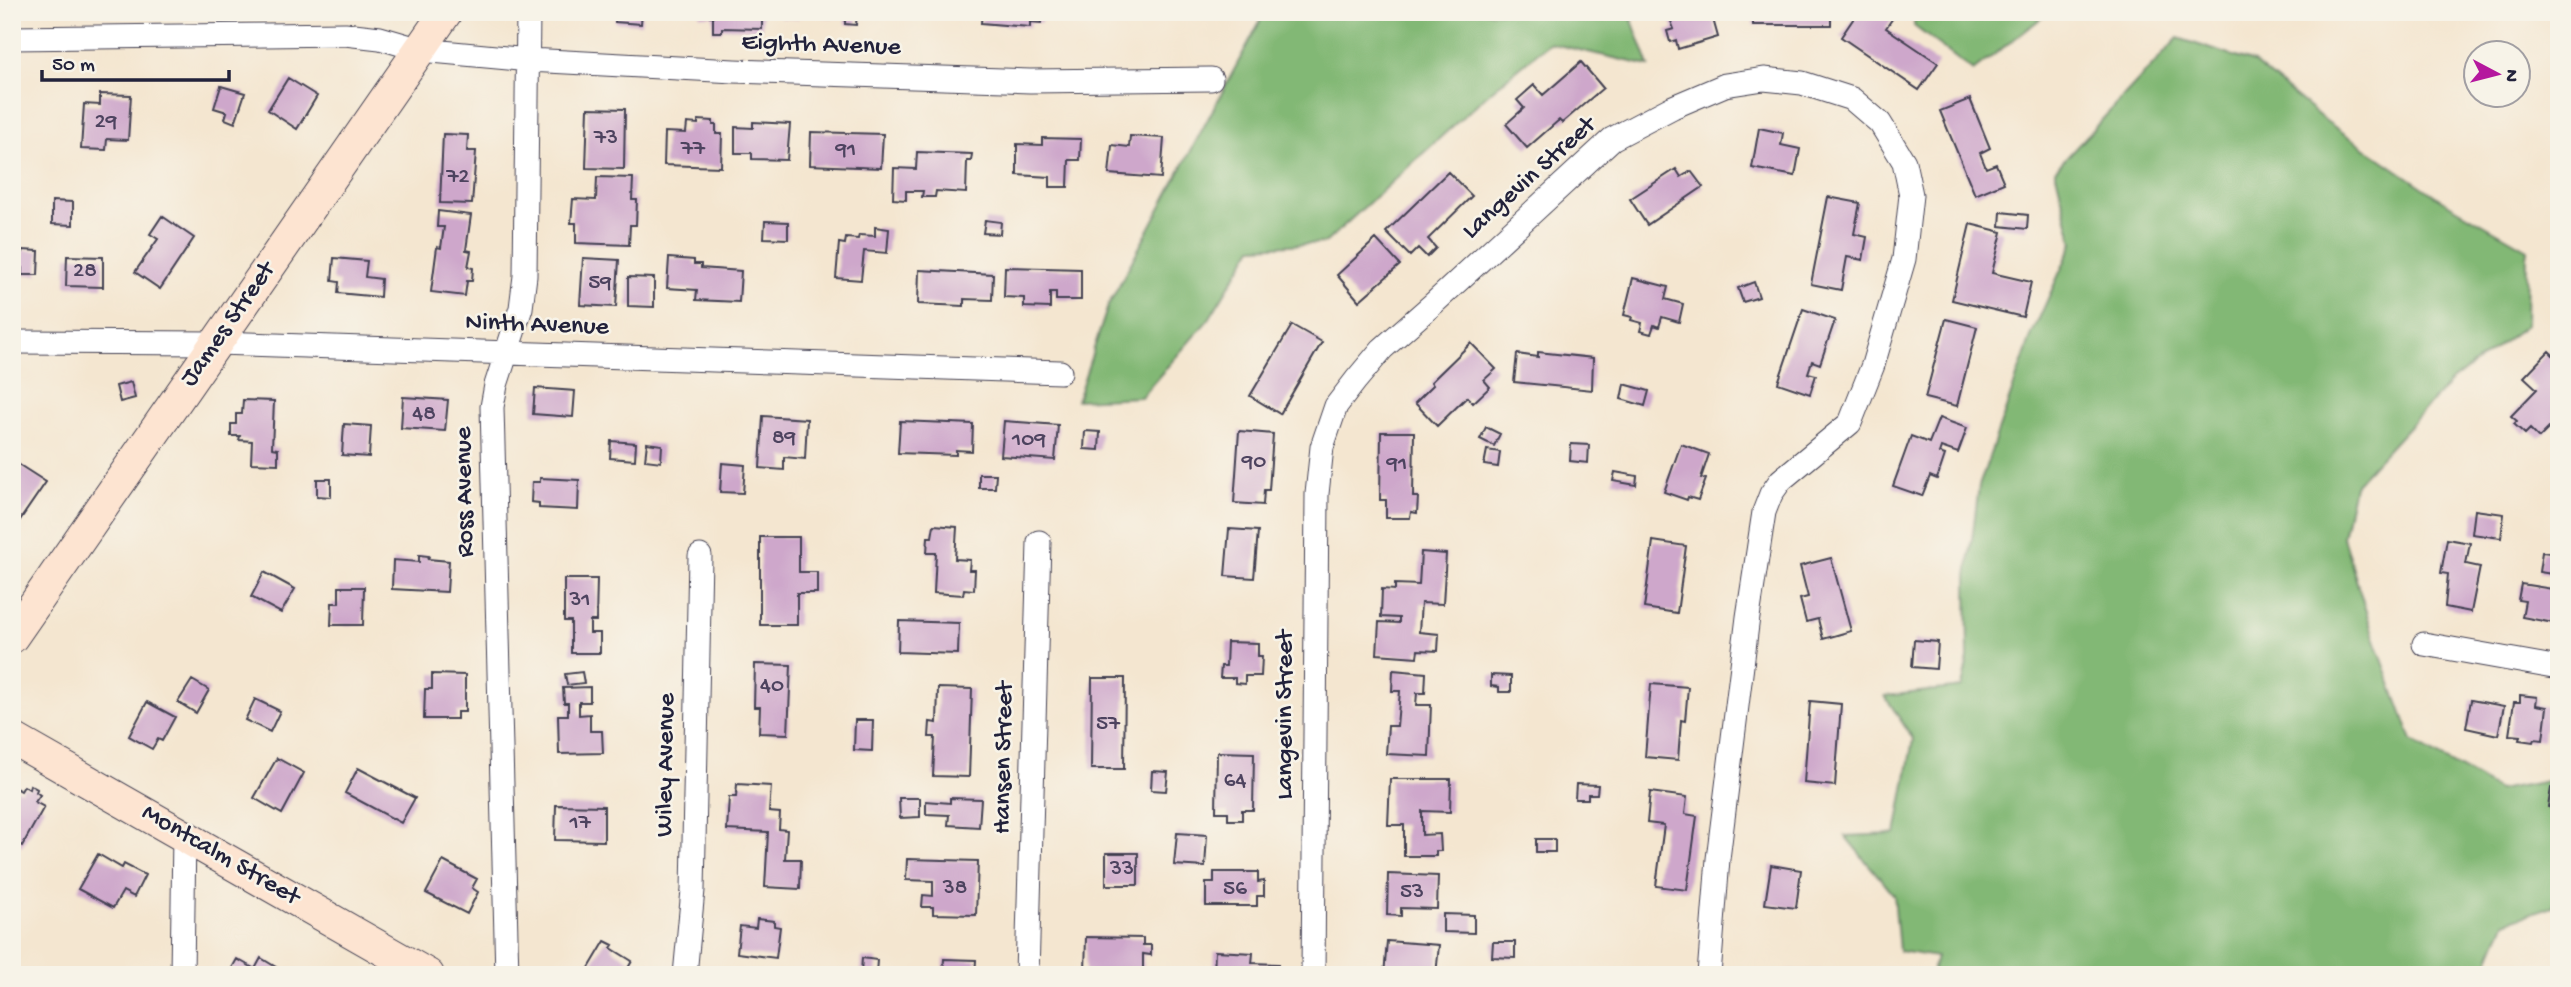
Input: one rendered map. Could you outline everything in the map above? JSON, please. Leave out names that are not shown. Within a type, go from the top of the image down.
[{"type":"main road","name":"James Street","points":[[12,638],[446,12]]},
{"type":"main road","name":"Montcalm Street","points":[[12,738],[428,975]]},
{"type":"street","name":"Ross Avenue","points":[[507,975],[492,407],[496,385],[521,308],[525,276],[528,12]]},
{"type":"street","name":"Eighth Avenue","points":[[12,38],[345,34],[380,38],[421,50],[529,60],[734,71],[1016,81],[1211,79]]},
{"type":"street","name":"Langevin Street","points":[[1313,975],[1317,494],[1322,447],[1336,406],[1382,349],[1612,139],[1673,107],[1725,85],[1764,79],[1802,83],[1852,99],[1880,123],[1904,162],[1911,195],[1904,259],[1873,365],[1850,423],[1781,480],[1771,494],[1764,512],[1718,859],[1709,975]]},
{"type":"street","name":"Ninth Avenue","points":[[12,342],[217,343],[1060,372]]},
{"type":"street","name":"Hansen Street","points":[[1027,975],[1040,542]]},
{"type":"street","name":"Wiley Avenue","points":[[685,975],[693,890],[700,556]]},
{"type":"street","points":[[2424,644],[2559,668]]},
{"type":"street","points":[[182,975],[184,834]]},
{"type":"green space","points":[[1265,12],[1629,12],[1649,66],[1549,43],[1490,92],[1325,243],[1253,247],[1209,319],[1141,397],[1077,400],[1108,306]]},
{"type":"green space","points":[[1914,12],[2049,12],[1973,71],[1914,26]]},
{"type":"green space","points":[[2178,38],[2254,63],[2323,119],[2440,199],[2527,249],[2526,325],[2449,383],[2354,486],[2343,537],[2373,634],[2412,741],[2498,790],[2559,779],[2559,886],[2553,906],[2505,922],[2486,968],[2486,975],[1931,975],[1936,957],[1899,951],[1894,895],[1845,836],[1896,834],[1913,739],[1885,696],[1962,687],[1968,658],[1967,577],[1979,486],[2032,334],[2073,243],[2055,170]]},
{"type":"building","points":[[616,12],[642,12],[641,24],[615,22]]},
{"type":"building","points":[[700,12],[762,12],[762,29],[722,28],[722,32],[713,32],[713,16],[700,16]]},
{"type":"building","points":[[782,12],[798,12],[798,19],[781,18]]},
{"type":"building","points":[[822,12],[857,12],[856,25],[845,24],[845,18],[822,17]]},
{"type":"building","points":[[982,12],[1042,12],[1041,23],[1030,22],[1030,27],[981,23]]},
{"type":"building","points":[[1681,12],[1711,12],[1718,37],[1678,49],[1676,40],[1670,42],[1667,31],[1674,29],[1669,16]]},
{"type":"building","points":[[1753,12],[1831,12],[1831,25],[1753,25]]},
{"type":"building","points":[[1858,12],[1897,12],[1886,28],[1938,63],[1919,90],[1841,37]]},
{"type":"building","points":[[1581,62],[1603,88],[1562,123],[1559,120],[1527,148],[1506,124],[1524,108],[1517,100],[1534,85],[1543,95]]},
{"type":"building","points":[[288,78],[317,96],[297,129],[268,110]]},
{"type":"building","points":[[221,86],[245,93],[235,123],[225,119],[227,112],[214,108]]},
{"type":"building","points":[[100,94],[131,95],[128,140],[107,139],[106,150],[81,149],[84,104],[100,105]]},
{"type":"building","points":[[1970,99],[1990,148],[1980,153],[1986,168],[1996,164],[2004,183],[1975,195],[1940,111]]},
{"type":"building","points":[[588,108],[625,109],[624,169],[586,168]]},
{"type":"building","points":[[698,120],[713,121],[716,134],[722,134],[721,167],[664,165],[665,132],[686,133],[687,123],[698,124]]},
{"type":"building","points":[[753,122],[790,124],[787,160],[752,159],[752,153],[735,153],[735,127],[753,128]]},
{"type":"building","points":[[1759,128],[1783,133],[1781,145],[1800,149],[1795,176],[1752,168]]},
{"type":"building","points":[[811,132],[883,134],[881,168],[810,165]]},
{"type":"building","points":[[443,134],[468,135],[467,151],[476,151],[472,204],[440,203]]},
{"type":"building","points":[[1130,136],[1164,138],[1161,178],[1109,174],[1112,145],[1129,147]]},
{"type":"building","points":[[1042,138],[1081,139],[1080,160],[1069,160],[1068,187],[1050,187],[1050,177],[1017,175],[1017,144],[1042,145]]},
{"type":"building","points":[[917,152],[972,154],[971,161],[967,161],[966,193],[936,191],[935,197],[922,197],[923,191],[906,191],[906,200],[893,199],[894,168],[916,169]]},
{"type":"building","points":[[1676,169],[1681,177],[1691,171],[1703,187],[1647,225],[1630,199]]},
{"type":"building","points":[[1448,172],[1472,196],[1428,239],[1436,248],[1427,257],[1418,248],[1410,256],[1386,232]]},
{"type":"building","points":[[597,177],[633,178],[632,200],[637,200],[636,225],[630,225],[629,245],[576,243],[576,223],[571,223],[573,199],[596,200]]},
{"type":"building","points":[[1828,197],[1860,203],[1854,234],[1867,237],[1863,260],[1847,257],[1841,290],[1811,284]]},
{"type":"building","points":[[52,201],[73,202],[73,225],[52,224]]},
{"type":"building","points":[[438,211],[471,215],[466,250],[471,251],[468,267],[473,268],[472,281],[467,281],[465,296],[431,292],[437,247],[441,248],[444,227],[437,227]]},
{"type":"building","points":[[2001,212],[2028,215],[2027,229],[2000,226]]},
{"type":"building","points":[[162,216],[194,238],[160,289],[135,272],[158,239],[150,234]]},
{"type":"building","points":[[985,220],[1001,222],[1000,234],[983,233]]},
{"type":"building","points":[[765,221],[788,222],[788,239],[764,238]]},
{"type":"building","points":[[1970,224],[2002,232],[1992,273],[2031,282],[2023,317],[1952,300]]},
{"type":"building","points":[[875,227],[889,229],[887,253],[864,251],[861,280],[836,278],[839,243],[845,244],[846,238],[858,239],[859,235],[875,236]]},
{"type":"building","points":[[1376,239],[1400,265],[1359,301],[1337,275]]},
{"type":"building","points":[[22,250],[39,251],[38,275],[22,275],[22,266],[12,266],[12,257],[22,257]]},
{"type":"building","points":[[67,256],[103,257],[103,287],[66,286]]},
{"type":"building","points":[[334,258],[367,261],[365,277],[381,279],[380,297],[338,293],[339,282],[332,281]]},
{"type":"building","points":[[583,258],[619,260],[616,307],[580,305]]},
{"type":"building","points":[[669,258],[694,260],[694,264],[701,264],[701,268],[741,271],[739,302],[696,300],[697,290],[667,288]]},
{"type":"building","points":[[1005,267],[1081,269],[1081,300],[1056,300],[1056,292],[1050,292],[1050,308],[1024,307],[1024,298],[1004,297]]},
{"type":"building","points":[[919,270],[993,274],[992,300],[964,299],[964,306],[918,304]]},
{"type":"building","points":[[628,277],[654,278],[654,307],[628,306]]},
{"type":"building","points":[[1633,278],[1668,287],[1665,299],[1683,304],[1679,322],[1662,317],[1659,327],[1654,325],[1651,334],[1640,331],[1642,323],[1624,315]]},
{"type":"building","points":[[1754,282],[1759,297],[1743,302],[1738,288]]},
{"type":"building","points":[[1803,309],[1835,320],[1820,364],[1812,361],[1808,373],[1816,375],[1810,394],[1778,383]]},
{"type":"building","points":[[1946,319],[1977,327],[1957,406],[1925,398]]},
{"type":"building","points":[[1292,325],[1322,342],[1280,414],[1250,396]]},
{"type":"building","points":[[1471,343],[1496,369],[1484,380],[1490,387],[1473,403],[1467,397],[1437,426],[1415,403],[1433,385],[1431,382]]},
{"type":"building","points":[[2549,351],[2555,357],[2559,353],[2559,397],[2556,400],[2559,402],[2559,418],[2539,438],[2530,429],[2525,434],[2514,424],[2517,421],[2511,416],[2537,389],[2524,377]]},
{"type":"building","points":[[1538,352],[1593,358],[1592,390],[1514,382],[1517,354],[1538,357]]},
{"type":"building","points":[[131,382],[135,398],[120,402],[116,386]]},
{"type":"building","points":[[1624,384],[1649,391],[1645,406],[1621,399]]},
{"type":"building","points":[[535,388],[575,391],[573,417],[533,414]]},
{"type":"building","points":[[403,397],[448,400],[445,431],[401,428]]},
{"type":"building","points":[[243,400],[274,401],[272,448],[278,449],[278,464],[251,463],[252,441],[231,436],[231,424],[236,424],[236,414],[242,414]]},
{"type":"building","points":[[763,416],[807,419],[805,459],[784,457],[784,470],[760,468]]},
{"type":"building","points":[[1939,418],[1967,428],[1958,453],[1941,447],[1939,453],[1945,455],[1937,479],[1930,476],[1922,496],[1893,486],[1911,436],[1929,443]]},
{"type":"building","points":[[900,421],[973,424],[972,451],[956,450],[956,455],[898,453]]},
{"type":"building","points":[[1004,421],[1058,425],[1055,460],[1001,456]]},
{"type":"building","points":[[344,424],[371,426],[369,457],[342,455]]},
{"type":"building","points":[[1486,427],[1500,434],[1494,446],[1480,439]]},
{"type":"building","points":[[1085,431],[1100,432],[1099,450],[1084,449]]},
{"type":"building","points":[[1239,431],[1273,434],[1269,490],[1264,490],[1263,505],[1234,503]]},
{"type":"building","points":[[1381,432],[1414,432],[1413,497],[1418,497],[1417,513],[1411,512],[1410,518],[1386,518],[1386,500],[1380,500]]},
{"type":"building","points":[[611,441],[636,443],[635,460],[610,458]]},
{"type":"building","points":[[647,443],[662,445],[661,462],[645,460]]},
{"type":"building","points":[[1571,444],[1589,445],[1588,463],[1570,461]]},
{"type":"building","points":[[1681,444],[1709,454],[1701,478],[1706,479],[1698,500],[1688,497],[1687,500],[1664,492]]},
{"type":"building","points":[[1487,450],[1500,452],[1498,467],[1484,465]]},
{"type":"building","points":[[722,463],[745,465],[743,493],[720,492]]},
{"type":"building","points":[[18,464],[46,482],[20,520],[12,514],[12,473]]},
{"type":"building","points":[[1615,472],[1637,476],[1636,485],[1613,481]]},
{"type":"building","points":[[979,474],[996,474],[995,488],[979,488]]},
{"type":"building","points":[[540,478],[579,480],[578,510],[539,508],[539,503],[531,502],[532,482],[540,482]]},
{"type":"building","points":[[317,479],[331,479],[331,497],[317,496]]},
{"type":"building","points":[[2475,510],[2504,514],[2501,538],[2472,534]]},
{"type":"building","points":[[934,525],[957,527],[955,559],[970,560],[969,570],[975,570],[974,590],[964,589],[963,595],[934,593],[936,553],[927,553],[928,537],[932,537]]},
{"type":"building","points":[[1229,529],[1258,531],[1254,578],[1225,576]]},
{"type":"building","points":[[760,537],[799,537],[799,572],[817,572],[817,593],[797,593],[797,625],[760,625]]},
{"type":"building","points":[[2447,539],[2470,543],[2466,564],[2480,567],[2471,612],[2445,607],[2448,574],[2441,573]]},
{"type":"building","points":[[1653,541],[1686,546],[1677,613],[1644,608]]},
{"type":"building","points":[[1421,552],[1446,554],[1443,604],[1421,603],[1419,632],[1439,634],[1438,651],[1418,650],[1417,657],[1377,654],[1379,622],[1399,623],[1399,618],[1381,617],[1382,589],[1395,590],[1395,584],[1419,585]]},
{"type":"building","points":[[2542,552],[2559,554],[2559,575],[2539,572]]},
{"type":"building","points":[[419,555],[429,556],[428,559],[449,561],[447,592],[392,589],[393,560],[419,562]]},
{"type":"building","points":[[1831,558],[1851,631],[1823,639],[1818,619],[1806,622],[1800,599],[1808,597],[1800,566]]},
{"type":"building","points":[[264,572],[295,589],[281,613],[251,597]]},
{"type":"building","points":[[564,579],[597,579],[596,621],[590,621],[590,633],[600,633],[600,653],[571,653],[571,621],[564,621]]},
{"type":"building","points":[[2521,584],[2559,590],[2559,624],[2522,617],[2525,601],[2518,600]]},
{"type":"building","points":[[339,587],[364,587],[363,625],[331,625],[332,603],[339,603]]},
{"type":"building","points":[[899,621],[959,623],[958,654],[898,652]]},
{"type":"building","points":[[1914,640],[1938,642],[1936,669],[1912,667]]},
{"type":"building","points":[[1227,642],[1258,643],[1258,656],[1262,656],[1261,676],[1245,676],[1245,684],[1235,683],[1235,678],[1220,678],[1221,666],[1226,666]]},
{"type":"building","points":[[755,664],[791,665],[788,734],[759,733],[760,707],[754,707]]},
{"type":"building","points":[[1393,670],[1426,673],[1425,693],[1417,693],[1416,705],[1431,705],[1429,756],[1386,754],[1388,726],[1397,726],[1400,691],[1392,691]]},
{"type":"building","points":[[582,672],[584,683],[567,685],[565,674]]},
{"type":"building","points":[[432,674],[465,675],[465,712],[457,712],[457,719],[424,719],[425,689],[432,689]]},
{"type":"building","points":[[1491,675],[1511,676],[1511,692],[1499,692],[1499,687],[1491,686]]},
{"type":"building","points":[[1092,678],[1125,678],[1124,769],[1091,769]]},
{"type":"building","points":[[192,680],[209,690],[196,713],[178,702]]},
{"type":"building","points":[[1651,684],[1688,687],[1685,721],[1681,720],[1678,760],[1645,757]]},
{"type":"building","points":[[590,687],[590,702],[579,702],[579,715],[590,714],[590,731],[602,731],[603,753],[559,754],[558,715],[568,715],[568,703],[564,703],[563,688]]},
{"type":"building","points":[[938,688],[972,689],[969,777],[933,776],[935,737],[929,737],[930,722],[937,723]]},
{"type":"building","points":[[2520,695],[2537,697],[2536,705],[2547,707],[2543,740],[2519,740],[2520,736],[2509,735],[2514,702],[2520,702]]},
{"type":"building","points":[[255,699],[280,711],[270,732],[245,720]]},
{"type":"building","points":[[2471,700],[2504,706],[2498,735],[2466,728]]},
{"type":"building","points":[[1810,701],[1841,704],[1835,786],[1804,783]]},
{"type":"building","points":[[147,702],[175,717],[162,741],[158,739],[152,749],[129,736]]},
{"type":"building","points":[[855,720],[873,720],[872,751],[854,750]]},
{"type":"building","points":[[1217,752],[1254,753],[1253,810],[1242,810],[1242,820],[1228,820],[1228,812],[1216,812]]},
{"type":"building","points":[[277,758],[304,773],[282,814],[254,798]]},
{"type":"building","points":[[358,768],[415,798],[401,823],[345,793]]},
{"type":"building","points":[[1152,771],[1168,772],[1166,791],[1151,790]]},
{"type":"building","points":[[1390,779],[1451,779],[1450,812],[1422,811],[1422,835],[1440,834],[1441,851],[1436,851],[1436,856],[1404,856],[1404,825],[1388,825]]},
{"type":"building","points":[[737,784],[771,786],[769,812],[780,813],[779,829],[787,830],[785,859],[801,859],[800,889],[765,887],[768,832],[727,830],[729,797],[736,797]]},
{"type":"building","points":[[1576,784],[1598,785],[1597,794],[1588,794],[1588,799],[1575,799]]},
{"type":"building","points":[[30,785],[37,789],[36,792],[40,795],[35,802],[44,807],[22,846],[12,841],[12,786],[21,791],[24,786],[29,789]]},
{"type":"building","points":[[2551,788],[2559,789],[2559,809],[2548,807]]},
{"type":"building","points":[[1650,792],[1687,797],[1685,814],[1697,816],[1687,890],[1656,886],[1664,825],[1647,823]]},
{"type":"building","points":[[899,798],[920,798],[920,817],[900,818]]},
{"type":"building","points":[[950,798],[981,799],[979,827],[948,825],[949,815],[926,814],[926,801],[950,803]]},
{"type":"building","points":[[556,805],[604,806],[604,841],[555,840]]},
{"type":"building","points":[[1177,833],[1207,835],[1205,867],[1174,865]]},
{"type":"building","points":[[1536,839],[1555,839],[1555,852],[1536,852]]},
{"type":"building","points":[[1106,853],[1138,853],[1138,885],[1106,885]]},
{"type":"building","points":[[98,854],[122,868],[124,864],[145,875],[134,897],[123,891],[113,908],[78,889]]},
{"type":"building","points":[[907,859],[978,861],[976,915],[933,914],[933,907],[922,907],[923,895],[933,896],[933,881],[906,880]]},
{"type":"building","points":[[443,861],[477,879],[472,888],[478,892],[467,914],[426,893]]},
{"type":"building","points":[[1771,865],[1801,870],[1796,908],[1765,904]]},
{"type":"building","points":[[1214,872],[1258,872],[1258,882],[1264,881],[1264,896],[1257,896],[1257,906],[1206,906],[1206,883],[1214,883]]},
{"type":"building","points":[[1388,874],[1438,876],[1437,909],[1401,908],[1401,916],[1387,915]]},
{"type":"building","points":[[1443,914],[1474,915],[1474,933],[1443,932]]},
{"type":"building","points":[[757,919],[774,921],[774,926],[780,927],[776,958],[737,953],[740,926],[756,928]]},
{"type":"building","points":[[1086,937],[1143,938],[1143,945],[1151,945],[1151,955],[1143,954],[1143,973],[1085,972]]},
{"type":"building","points":[[605,941],[632,961],[624,975],[586,973]]},
{"type":"building","points":[[1387,941],[1439,945],[1436,975],[1384,975]]},
{"type":"building","points":[[1493,942],[1515,942],[1515,958],[1492,957]]},
{"type":"building","points":[[1215,951],[1253,953],[1252,963],[1278,964],[1278,975],[1214,975]]},
{"type":"building","points":[[261,958],[289,975],[228,975],[237,959],[255,969]]},
{"type":"building","points":[[862,958],[877,960],[876,974],[861,973]]},
{"type":"building","points":[[944,959],[976,960],[975,975],[943,975]]},
{"type":"building","points":[[1821,970],[1821,975],[1778,975],[1778,971]]}]
